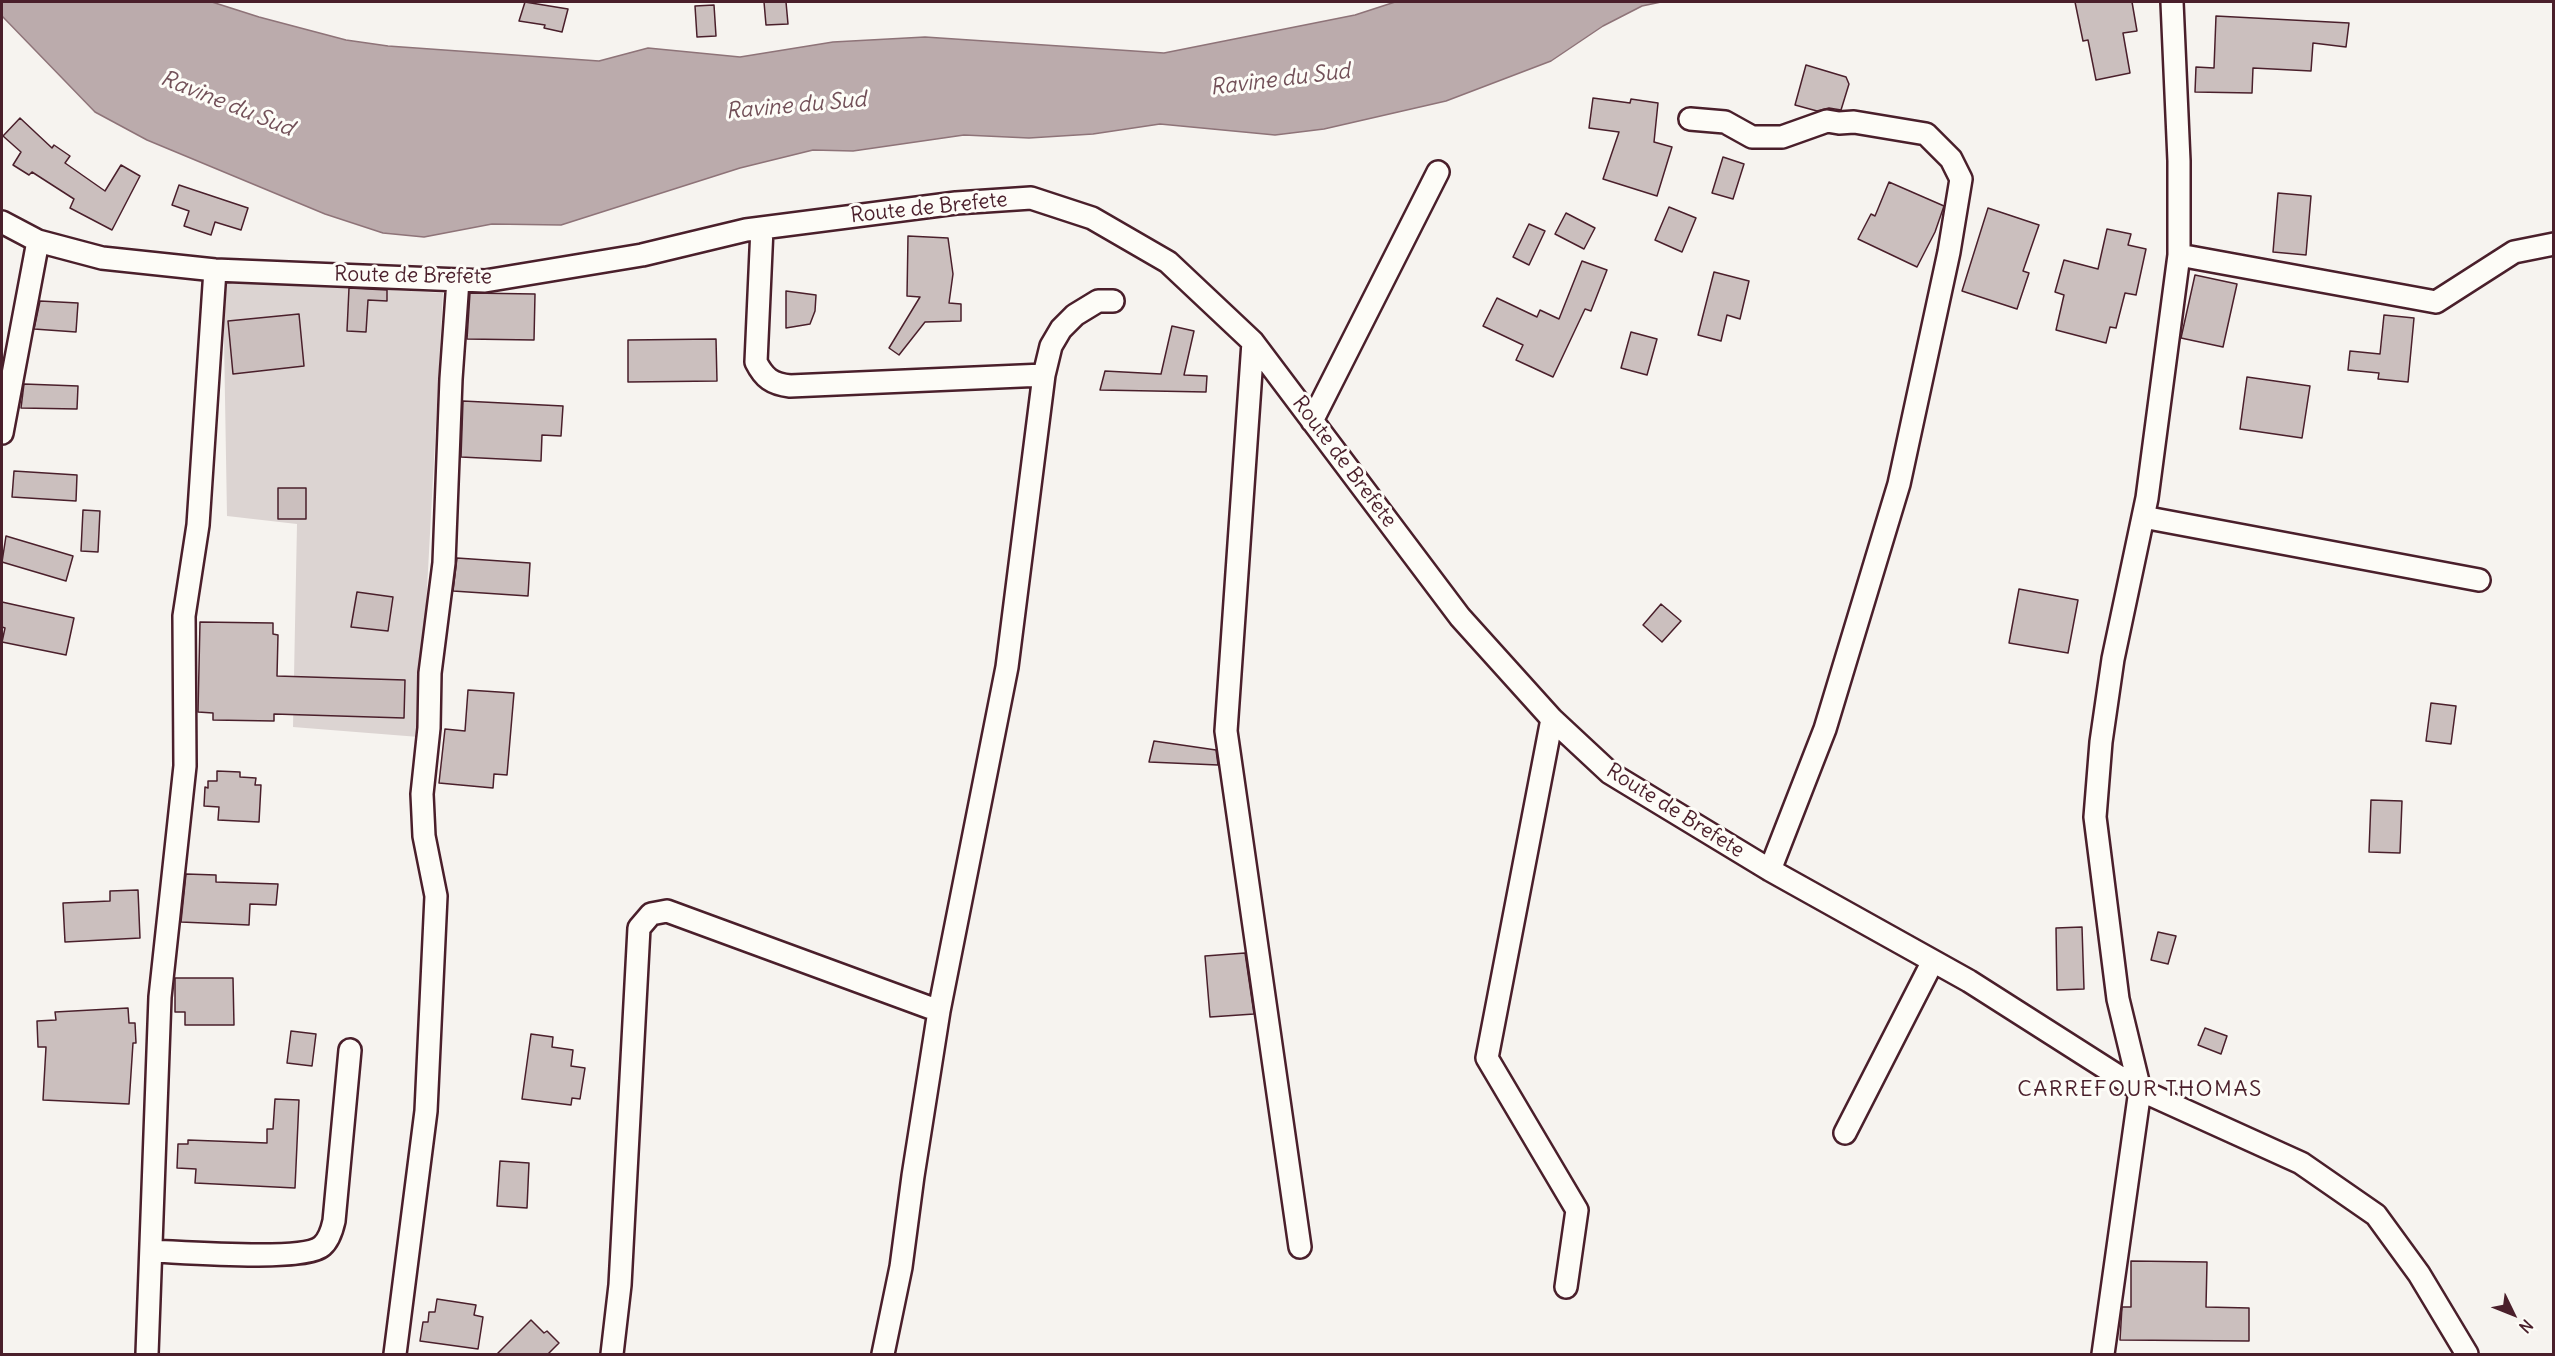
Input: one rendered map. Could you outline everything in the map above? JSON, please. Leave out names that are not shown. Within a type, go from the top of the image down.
[{"type":"street","points":[[2103,1354],[2139,1090],[2118,999],[2096,817],[2101,742],[2113,659],[2143,517],[2179,255],[2179,161],[2172,2]]},
{"type":"street","points":[[1690,119],[1725,122],[1752,137],[1782,137],[1827,121],[1854,122],[1926,134],[1951,159],[1961,179],[1949,252],[1899,484],[1825,729],[1770,870]]},
{"type":"street","points":[[1312,421],[1438,171]]},
{"type":"street","name":"Route de Brefete","points":[[2,222],[38,240],[102,258],[215,270],[485,281],[631,257],[762,228],[956,202],[1031,198],[1092,218],[1168,262],[1253,342],[1460,617],[1552,719],[1610,773],[1770,870],[1969,981],[2139,1090],[2301,1163],[2376,1215],[2419,1274],[2467,1354]]},
{"type":"street","points":[[762,228],[756,362],[763,376],[777,384],[790,386],[1044,375]]},
{"type":"street","points":[[2,433],[38,240]]},
{"type":"street","points":[[2179,255],[2436,302],[2514,252],[2553,244]]},
{"type":"street","points":[[147,1354],[160,997],[185,766],[184,616],[198,525],[215,270]]},
{"type":"street","points":[[395,1354],[426,1111],[436,896],[424,836],[422,794],[429,728],[430,673],[444,563],[451,379],[458,280]]},
{"type":"street","points":[[883,1354],[901,1267],[939,1011],[1007,667],[1044,375],[1051,346],[1061,329],[1075,315],[1098,301],[1113,301]]},
{"type":"street","points":[[1253,342],[1226,731],[1300,1247]]},
{"type":"street","points":[[2143,517],[2478,580]]},
{"type":"street","points":[[1552,719],[1487,1058],[1577,1210],[1566,1287]]},
{"type":"street","points":[[612,1354],[620,1285],[639,928],[651,914],[667,911],[939,1011]]},
{"type":"street","points":[[1845,1133],[1933,961]]},
{"type":"street","points":[[152,1251],[285,1255],[309,1252],[321,1247],[330,1236],[334,1221],[350,1050]]},
{"type":"shaded area","points":[[223,280],[443,293],[419,737],[293,727],[297,524],[227,516]]},
{"type":"water","name":"Ravine du Sud","points":[[2,2],[212,2],[346,40],[388,46],[599,61],[648,48],[740,57],[833,42],[925,37],[1164,53],[1355,15],[1395,2],[1661,2],[1642,6],[1603,26],[1551,61],[1446,101],[1324,129],[1275,135],[1160,124],[1093,134],[1029,138],[964,135],[853,151],[813,150],[740,168],[561,225],[492,224],[424,237],[383,233],[325,214],[147,140],[95,112],[2,16]]},
{"type":"building","points":[[525,2],[568,9],[562,32],[544,28],[545,25],[519,21]]},
{"type":"building","points":[[764,2],[786,2],[788,24],[766,25]]},
{"type":"building","points":[[2075,2],[2132,2],[2137,31],[2123,33],[2130,73],[2096,80],[2088,40],[2083,41]]},
{"type":"building","points":[[714,5],[716,36],[697,37],[695,6]]},
{"type":"building","points":[[2216,16],[2349,23],[2346,47],[2313,43],[2311,71],[2253,68],[2252,93],[2195,92],[2196,67],[2214,68]]},
{"type":"building","points":[[1806,65],[1846,77],[1849,84],[1841,110],[1829,108],[1817,111],[1795,105]]},
{"type":"building","points":[[1593,98],[1630,103],[1631,99],[1658,103],[1654,142],[1672,147],[1657,196],[1603,179],[1619,132],[1589,128]]},
{"type":"building","points":[[20,118],[52,148],[54,145],[70,156],[65,163],[105,191],[121,165],[140,176],[112,230],[70,208],[74,199],[32,172],[29,175],[13,165],[21,152],[3,136]]},
{"type":"building","points":[[1723,157],[1744,164],[1733,199],[1712,193]]},
{"type":"building","points":[[1889,182],[1944,206],[1935,232],[1917,267],[1858,239],[1871,214],[1875,216]]},
{"type":"building","points":[[179,185],[248,208],[241,230],[215,222],[211,235],[184,226],[189,211],[172,205]]},
{"type":"building","points":[[2278,193],[2311,196],[2306,255],[2273,252]]},
{"type":"building","points":[[1669,207],[1696,218],[1682,252],[1655,240]]},
{"type":"building","points":[[1988,208],[2039,225],[2023,271],[2029,273],[2017,309],[1962,291]]},
{"type":"building","points":[[1566,213],[1595,228],[1584,249],[1555,234]]},
{"type":"building","points":[[1529,224],[1545,231],[1529,265],[1513,257]]},
{"type":"building","points":[[2107,229],[2131,234],[2128,245],[2146,249],[2136,295],[2125,293],[2116,328],[2110,327],[2106,343],[2056,330],[2064,295],[2055,292],[2064,260],[2098,269]]},
{"type":"building","points":[[908,236],[948,238],[953,274],[949,303],[961,304],[961,321],[925,322],[899,355],[889,348],[920,297],[907,296]]},
{"type":"building","points":[[1582,261],[1607,270],[1591,311],[1585,309],[1553,377],[1516,360],[1523,345],[1483,326],[1497,298],[1537,317],[1540,310],[1559,319]]},
{"type":"building","points":[[1714,272],[1749,281],[1740,319],[1727,315],[1721,341],[1698,335]]},
{"type":"building","points":[[2195,275],[2237,284],[2223,347],[2181,338]]},
{"type":"building","points":[[349,288],[387,290],[387,301],[368,300],[366,332],[347,331]]},
{"type":"building","points":[[786,291],[816,295],[815,311],[810,324],[786,328]]},
{"type":"building","points":[[470,293],[535,294],[534,340],[467,339]]},
{"type":"building","points":[[40,301],[78,303],[76,332],[34,329]]},
{"type":"building","points":[[299,314],[304,366],[233,374],[228,321]]},
{"type":"building","points":[[2384,315],[2414,318],[2408,382],[2378,379],[2379,373],[2348,370],[2350,351],[2380,354]]},
{"type":"building","points":[[1172,326],[1194,331],[1184,375],[1207,376],[1206,392],[1100,390],[1105,371],[1161,374]]},
{"type":"building","points":[[1631,332],[1657,339],[1647,375],[1621,368]]},
{"type":"building","points":[[716,339],[717,381],[628,382],[628,340]]},
{"type":"building","points":[[2247,377],[2310,386],[2302,438],[2240,429]]},
{"type":"building","points":[[24,384],[78,386],[77,409],[21,408]]},
{"type":"building","points":[[463,401],[563,406],[561,436],[542,435],[541,461],[461,457]]},
{"type":"building","points":[[14,471],[77,475],[76,501],[12,497]]},
{"type":"building","points":[[278,488],[306,488],[306,519],[278,519]]},
{"type":"building","points":[[83,510],[100,511],[98,552],[81,551]]},
{"type":"building","points":[[6,536],[73,556],[66,581],[2,562]]},
{"type":"building","points":[[457,558],[530,563],[528,596],[453,591]]},
{"type":"building","points":[[2019,589],[2078,600],[2068,653],[2009,643]]},
{"type":"building","points":[[357,592],[393,597],[388,631],[351,627]]},
{"type":"building","points":[[2,602],[74,618],[66,655],[2,642],[5,628],[2,627]]},
{"type":"building","points":[[1661,604],[1681,621],[1662,642],[1643,625]]},
{"type":"building","points":[[200,622],[273,623],[273,634],[278,635],[277,676],[405,680],[404,718],[274,714],[274,721],[213,720],[213,713],[198,712]]},
{"type":"building","points":[[468,690],[514,693],[507,775],[494,774],[493,788],[439,783],[445,729],[465,731]]},
{"type":"building","points":[[2431,703],[2456,706],[2451,744],[2426,741]]},
{"type":"building","points":[[1154,741],[1216,750],[1218,765],[1149,762]]},
{"type":"building","points":[[217,771],[240,772],[240,777],[256,778],[255,785],[261,785],[259,822],[218,820],[219,807],[204,806],[205,787],[208,788],[208,781],[217,781]]},
{"type":"building","points":[[2371,800],[2402,801],[2400,853],[2369,852]]},
{"type":"building","points":[[186,874],[216,875],[216,882],[278,884],[276,905],[250,904],[249,925],[181,922]]},
{"type":"building","points":[[138,890],[140,938],[65,942],[63,903],[110,901],[110,891]]},
{"type":"building","points":[[2082,927],[2084,989],[2057,990],[2056,928]]},
{"type":"building","points":[[2158,932],[2176,936],[2168,964],[2151,960]]},
{"type":"building","points":[[1245,953],[1254,1014],[1210,1017],[1205,956]]},
{"type":"building","points":[[175,978],[233,978],[234,1025],[185,1025],[185,1012],[175,1012]]},
{"type":"building","points":[[128,1008],[129,1023],[135,1023],[136,1043],[133,1043],[129,1104],[43,1100],[46,1047],[38,1047],[37,1021],[56,1020],[55,1012]]},
{"type":"building","points":[[2205,1028],[2227,1036],[2221,1054],[2198,1045]]},
{"type":"building","points":[[291,1031],[316,1034],[312,1066],[287,1063]]},
{"type":"building","points":[[531,1034],[553,1037],[552,1047],[573,1050],[571,1066],[585,1068],[580,1099],[572,1098],[571,1105],[522,1099]]},
{"type":"building","points":[[275,1099],[299,1100],[295,1188],[195,1183],[196,1169],[177,1168],[178,1144],[188,1144],[188,1140],[267,1143],[267,1129],[273,1129]]},
{"type":"building","points":[[500,1161],[529,1163],[527,1208],[497,1206]]},
{"type":"building","points":[[2131,1261],[2207,1262],[2206,1307],[2249,1308],[2249,1341],[2120,1340],[2122,1307],[2131,1307]]},
{"type":"building","points":[[437,1299],[476,1305],[474,1315],[483,1317],[478,1349],[420,1341],[423,1322],[428,1322],[429,1312],[435,1312]]},
{"type":"building","points":[[531,1320],[559,1343],[548,1354],[497,1354]]},
{"type":"district","name":"CARREFOUR THOMAS","points":[[2140,1090]]}]
